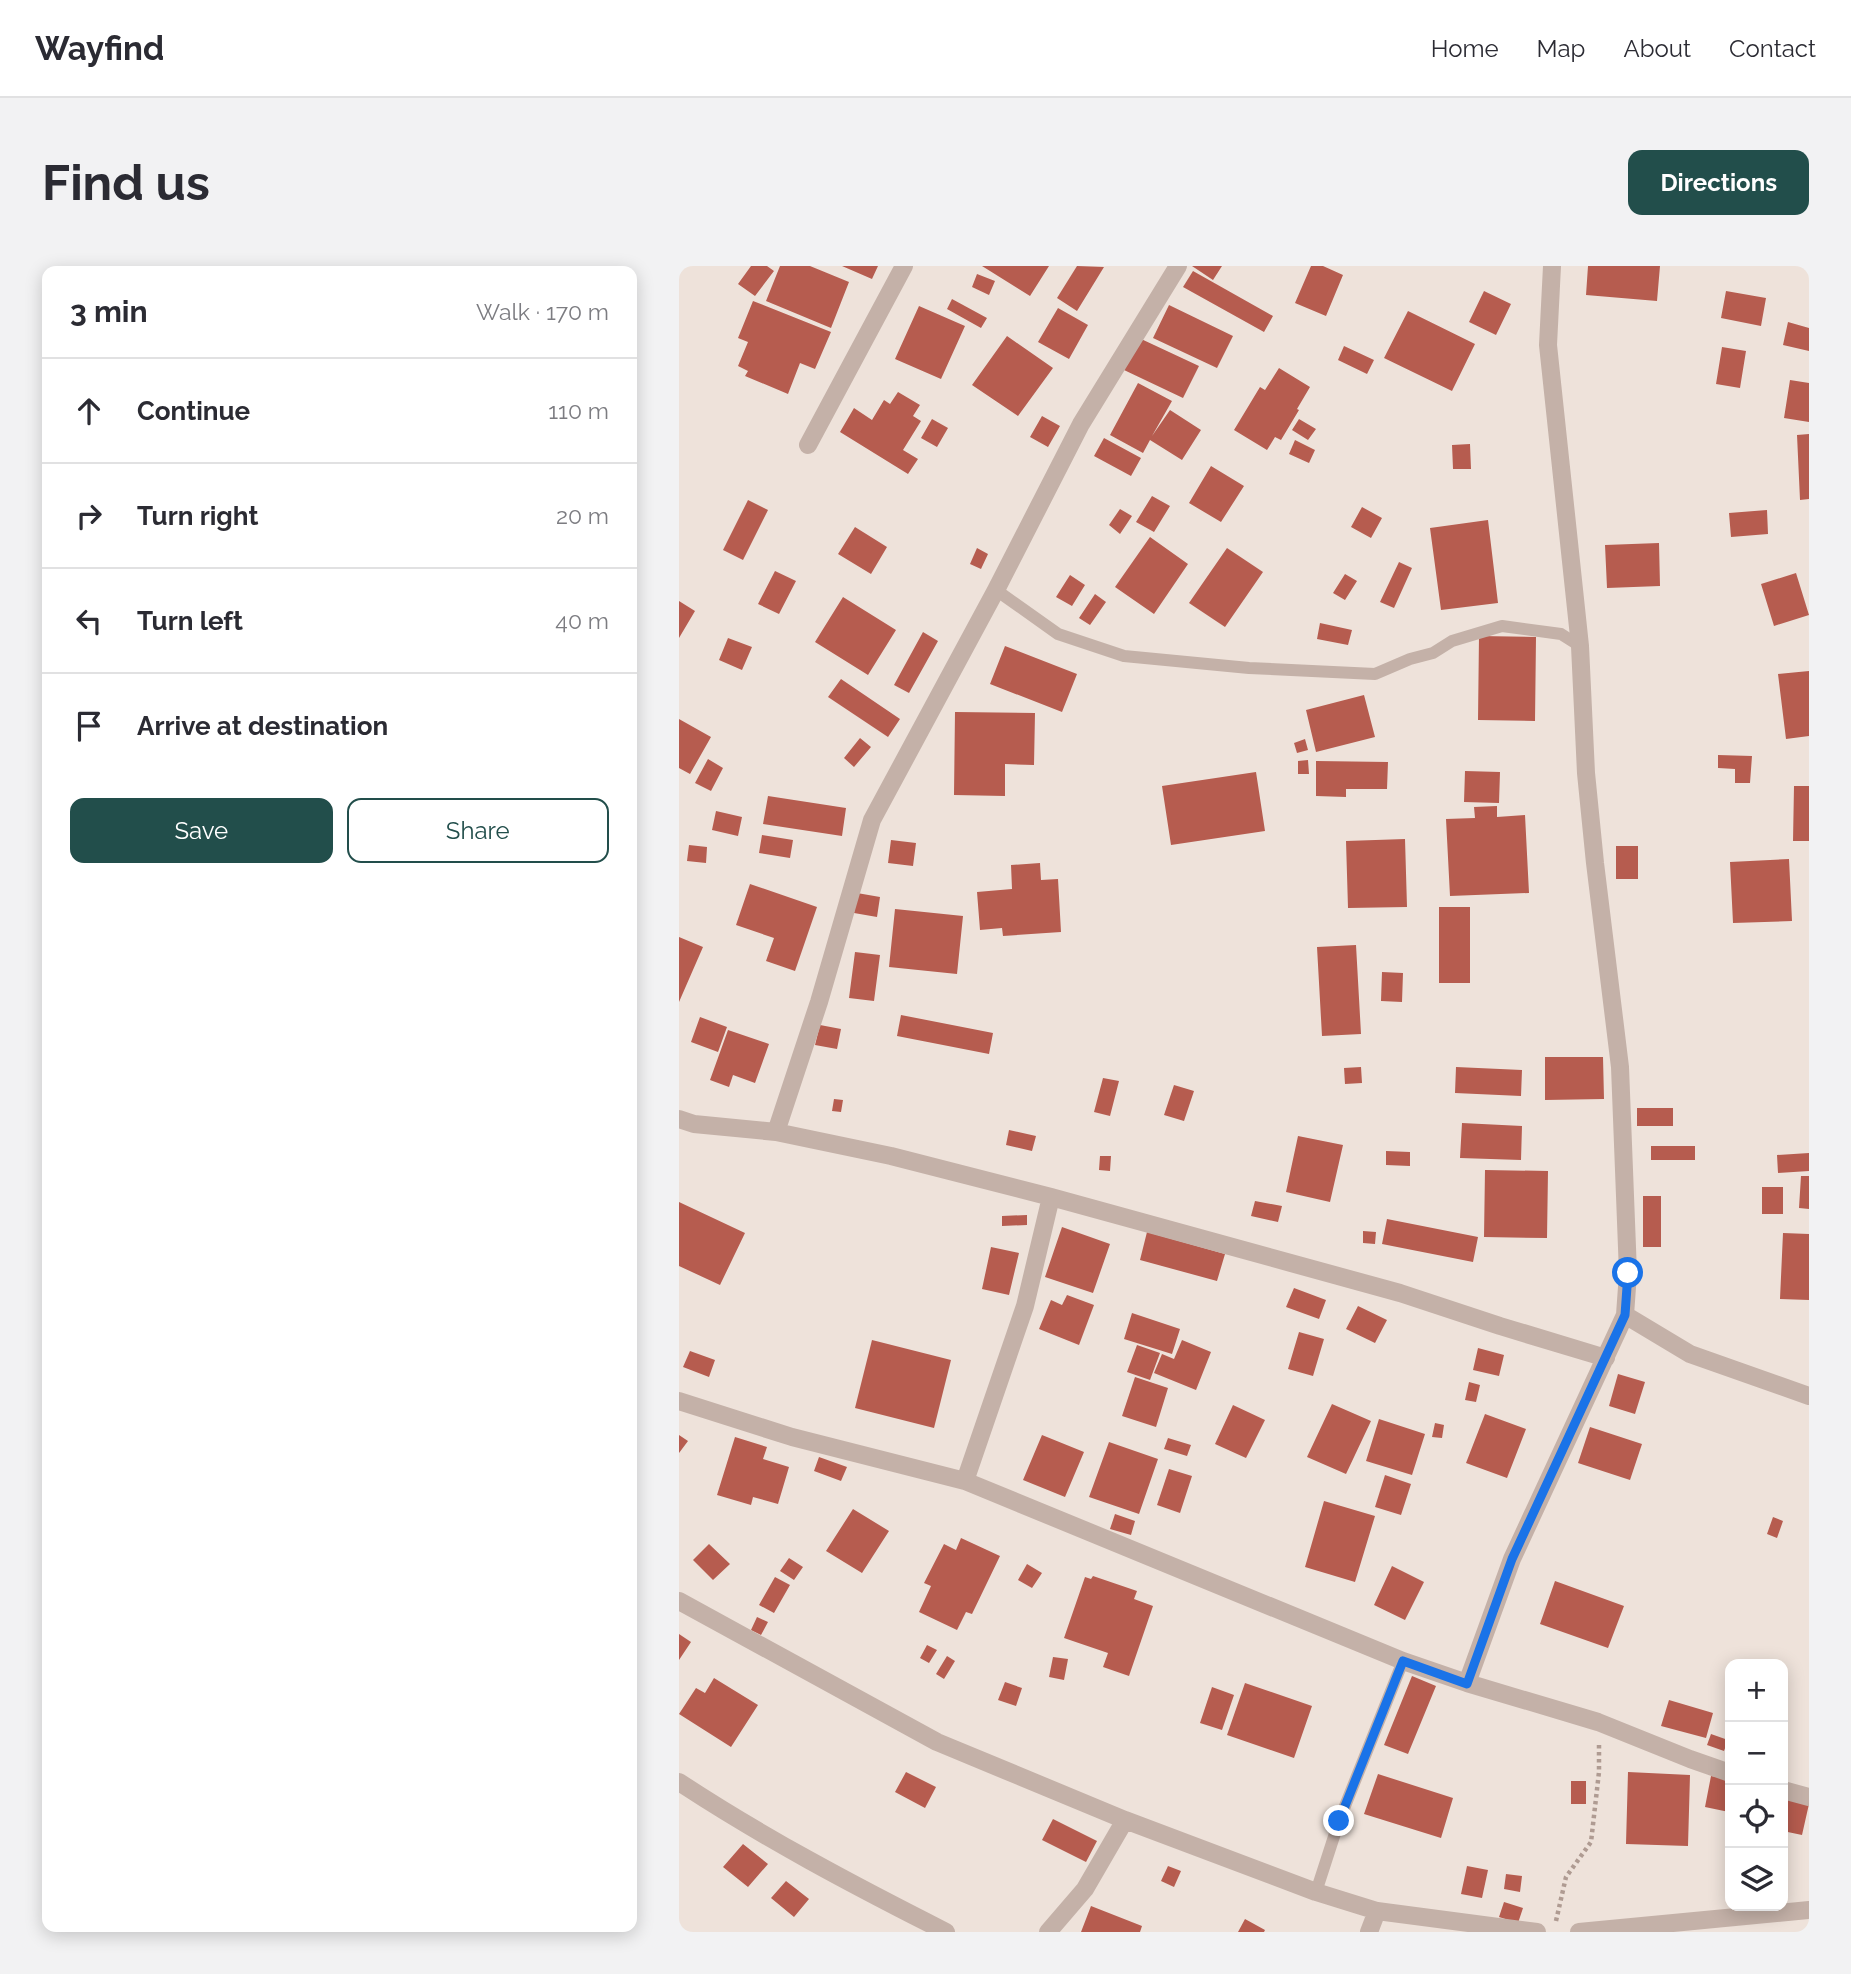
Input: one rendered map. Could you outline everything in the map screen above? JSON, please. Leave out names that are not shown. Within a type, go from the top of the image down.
[{"type":"street","points":[[808,444],[905,266]]},
{"type":"street","points":[[776,1132],[819,1002],[872,820],[996,590],[1081,424],[1178,266]]},
{"type":"street","points":[[1467,1684],[1512,1559],[1625,1315],[1628,1273],[1620,1067],[1586,774],[1580,646],[1548,345],[1552,266]]},
{"type":"street","points":[[679,1119],[694,1124],[776,1132],[891,1156],[1051,1197],[1400,1293],[1606,1358]]},
{"type":"street","points":[[965,1481],[1025,1306],[1051,1197]]},
{"type":"street","points":[[1625,1315],[1691,1354],[1809,1396]]},
{"type":"street","points":[[679,1401],[792,1437],[965,1481],[1403,1661],[1467,1684],[1598,1722],[1725,1771]]},
{"type":"street","points":[[679,1601],[937,1742],[1125,1820],[1316,1892],[1377,1911],[1537,1932]]},
{"type":"street","points":[[679,1783],[746,1825],[946,1932]]},
{"type":"street","points":[[1788,1791],[1809,1797]]},
{"type":"street","points":[[1048,1932],[1085,1889],[1125,1820]]},
{"type":"street","points":[[1579,1932],[1809,1910]]},
{"type":"street","points":[[1369,1932],[1377,1911]]},
{"type":"lane","points":[[996,590],[1058,634],[1124,656],[1138,658],[1249,668],[1375,674],[1410,659],[1433,653],[1451,641],[1502,626],[1561,634],[1580,646]]},
{"type":"lane","points":[[1316,1892],[1339,1821],[1403,1661]]},
{"type":"path","points":[[1554,1932],[1566,1877],[1591,1842],[1599,1772],[1598,1722]]},
{"type":"building","points":[[751,266],[767,266],[774,271],[755,296],[738,284]]},
{"type":"building","points":[[780,266],[810,266],[849,282],[831,328],[766,301]]},
{"type":"building","points":[[842,266],[878,266],[872,279]]},
{"type":"building","points":[[982,266],[1049,266],[1030,296]]},
{"type":"building","points":[[1077,266],[1104,267],[1077,311],[1057,298]]},
{"type":"building","points":[[1192,266],[1222,266],[1213,280]]},
{"type":"building","points":[[1311,266],[1323,266],[1343,275],[1326,316],[1295,303]]},
{"type":"building","points":[[1588,266],[1660,266],[1657,301],[1586,295]]},
{"type":"building","points":[[1193,271],[1273,316],[1264,332],[1183,287]]},
{"type":"building","points":[[977,274],[995,281],[989,295],[972,287]]},
{"type":"building","points":[[1484,291],[1511,304],[1496,335],[1469,322]]},
{"type":"building","points":[[1726,291],[1766,298],[1761,326],[1721,318]]},
{"type":"building","points":[[952,299],[987,318],[981,328],[947,309]]},
{"type":"building","points":[[753,301],[831,332],[815,369],[800,363],[788,394],[745,376],[748,371],[738,366],[748,342],[738,338]]},
{"type":"building","points":[[1169,305],[1233,336],[1217,368],[1153,338]]},
{"type":"building","points":[[919,306],[965,326],[941,379],[895,359]]},
{"type":"building","points":[[1058,308],[1088,325],[1069,359],[1038,342]]},
{"type":"building","points":[[1408,311],[1475,344],[1452,391],[1384,358]]},
{"type":"building","points":[[1788,322],[1809,328],[1809,351],[1783,345]]},
{"type":"building","points":[[1007,336],[1053,368],[1018,416],[972,385]]},
{"type":"building","points":[[1139,338],[1199,366],[1183,398],[1124,370]]},
{"type":"building","points":[[1344,346],[1374,360],[1367,374],[1338,360]]},
{"type":"building","points":[[1722,347],[1746,351],[1740,388],[1716,384]]},
{"type":"building","points":[[1279,368],[1310,387],[1281,440],[1275,437],[1267,450],[1234,430],[1260,387],[1265,390]]},
{"type":"building","points":[[1790,380],[1809,383],[1809,422],[1784,418]]},
{"type":"building","points":[[1138,383],[1172,401],[1152,436],[1170,410],[1201,430],[1182,460],[1150,440],[1143,453],[1110,435]]},
{"type":"building","points":[[898,392],[920,405],[913,416],[921,421],[903,450],[918,459],[908,474],[840,432],[854,408],[872,420],[884,400],[890,404]]},
{"type":"building","points":[[1042,416],[1060,426],[1048,447],[1030,437]]},
{"type":"building","points":[[932,419],[948,428],[937,447],[921,438]]},
{"type":"building","points":[[1299,419],[1316,429],[1308,440],[1292,430]]},
{"type":"building","points":[[1809,434],[1809,499],[1800,500],[1797,435]]},
{"type":"building","points":[[1104,438],[1141,458],[1131,476],[1094,456]]},
{"type":"building","points":[[1295,440],[1315,450],[1309,463],[1289,454]]},
{"type":"building","points":[[1470,444],[1471,469],[1453,469],[1452,445]]},
{"type":"building","points":[[1211,466],[1244,486],[1221,522],[1189,503]]},
{"type":"building","points":[[1152,496],[1170,506],[1154,532],[1136,522]]},
{"type":"building","points":[[748,500],[768,510],[743,560],[723,550]]},
{"type":"building","points":[[1362,507],[1382,518],[1371,538],[1351,527]]},
{"type":"building","points":[[1120,509],[1132,516],[1120,534],[1109,525]]},
{"type":"building","points":[[1767,510],[1768,534],[1731,537],[1729,513]]},
{"type":"building","points":[[1488,520],[1498,603],[1441,610],[1430,528]]},
{"type":"building","points":[[855,527],[887,547],[871,574],[838,554]]},
{"type":"building","points":[[1150,537],[1188,564],[1154,614],[1115,587]]},
{"type":"building","points":[[1659,543],[1660,586],[1607,588],[1605,545]]},
{"type":"building","points":[[977,548],[988,554],[981,569],[970,564]]},
{"type":"building","points":[[1227,548],[1263,572],[1225,627],[1189,603]]},
{"type":"building","points":[[1399,562],[1412,568],[1394,608],[1380,602]]},
{"type":"building","points":[[775,571],[796,581],[779,614],[758,604]]},
{"type":"building","points":[[1796,573],[1809,615],[1774,626],[1761,584]]},
{"type":"building","points":[[1345,574],[1357,581],[1345,600],[1333,593]]},
{"type":"building","points":[[1070,575],[1085,585],[1072,606],[1056,597]]},
{"type":"building","points":[[1095,594],[1106,602],[1090,625],[1079,618]]},
{"type":"building","points":[[843,597],[896,630],[868,675],[815,642]]},
{"type":"building","points":[[679,601],[695,611],[679,638]]},
{"type":"building","points":[[1320,623],[1352,630],[1348,645],[1317,639]]},
{"type":"building","points":[[923,632],[938,641],[909,693],[894,685]]},
{"type":"building","points":[[1479,636],[1536,637],[1535,721],[1478,720]]},
{"type":"building","points":[[728,638],[752,647],[742,670],[719,660]]},
{"type":"building","points":[[1005,646],[1077,674],[1062,712],[990,684]]},
{"type":"building","points":[[1809,671],[1809,736],[1786,739],[1778,674]]},
{"type":"building","points":[[841,679],[900,719],[888,737],[828,697]]},
{"type":"building","points":[[1364,695],[1375,737],[1316,752],[1306,710]]},
{"type":"building","points":[[955,712],[1035,713],[1034,765],[1005,764],[1005,796],[954,795]]},
{"type":"building","points":[[679,719],[711,737],[690,774],[679,768]]},
{"type":"building","points":[[860,738],[871,747],[854,767],[844,758]]},
{"type":"building","points":[[1305,739],[1308,750],[1297,753],[1294,743]]},
{"type":"building","points":[[1718,755],[1752,756],[1750,783],[1735,783],[1735,769],[1718,768]]},
{"type":"building","points":[[708,759],[723,768],[711,791],[695,783]]},
{"type":"building","points":[[1308,760],[1309,774],[1298,774],[1298,761]]},
{"type":"building","points":[[1316,761],[1388,762],[1387,789],[1346,789],[1346,797],[1316,796]]},
{"type":"building","points":[[1465,771],[1500,772],[1499,803],[1464,802]]},
{"type":"building","points":[[1256,772],[1265,831],[1171,845],[1162,786]]},
{"type":"building","points":[[1794,786],[1809,786],[1809,841],[1793,841]]},
{"type":"building","points":[[768,796],[846,808],[842,836],[763,824]]},
{"type":"building","points":[[1497,806],[1497,817],[1525,815],[1529,893],[1450,896],[1446,819],[1475,818],[1474,807]]},
{"type":"building","points":[[716,811],[742,817],[738,836],[712,830]]},
{"type":"building","points":[[762,835],[793,840],[790,858],[759,853]]},
{"type":"building","points":[[1405,839],[1407,907],[1348,908],[1346,841]]},
{"type":"building","points":[[891,840],[916,843],[913,866],[888,863]]},
{"type":"building","points":[[689,845],[707,847],[706,863],[687,861]]},
{"type":"building","points":[[1616,846],[1638,846],[1638,879],[1616,879]]},
{"type":"building","points":[[1789,859],[1792,921],[1733,923],[1730,862]]},
{"type":"building","points":[[1040,863],[1041,880],[1058,879],[1061,932],[1003,936],[1002,928],[980,930],[977,892],[1012,889],[1011,865]]},
{"type":"building","points":[[750,884],[817,907],[795,971],[766,961],[774,938],[736,925]]},
{"type":"building","points":[[857,893],[880,897],[877,917],[854,913]]},
{"type":"building","points":[[1439,907],[1470,907],[1470,983],[1439,983]]},
{"type":"building","points":[[895,909],[963,916],[957,974],[889,967]]},
{"type":"building","points":[[679,937],[703,947],[679,1002]]},
{"type":"building","points":[[1356,945],[1361,1034],[1322,1036],[1317,947]]},
{"type":"building","points":[[855,952],[880,955],[874,1001],[849,998]]},
{"type":"building","points":[[1382,972],[1403,973],[1402,1002],[1381,1001]]},
{"type":"building","points":[[901,1015],[993,1033],[989,1054],[897,1036]]},
{"type":"building","points":[[700,1017],[727,1027],[718,1052],[691,1042]]},
{"type":"building","points":[[820,1025],[841,1029],[837,1049],[815,1045]]},
{"type":"building","points":[[728,1030],[769,1044],[755,1083],[733,1075],[729,1087],[710,1080]]},
{"type":"building","points":[[1545,1057],[1603,1057],[1604,1099],[1545,1100]]},
{"type":"building","points":[[1361,1067],[1362,1083],[1345,1084],[1344,1068]]},
{"type":"building","points":[[1456,1067],[1522,1070],[1521,1096],[1455,1093]]},
{"type":"building","points":[[1103,1078],[1119,1081],[1110,1116],[1094,1112]]},
{"type":"building","points":[[1174,1085],[1194,1091],[1184,1121],[1164,1115]]},
{"type":"building","points":[[834,1099],[843,1100],[841,1112],[832,1111]]},
{"type":"building","points":[[1637,1108],[1673,1108],[1673,1126],[1637,1126]]},
{"type":"building","points":[[1462,1123],[1522,1126],[1521,1160],[1460,1158]]},
{"type":"building","points":[[1009,1130],[1036,1136],[1032,1151],[1006,1145]]},
{"type":"building","points":[[1298,1136],[1343,1145],[1330,1202],[1286,1192]]},
{"type":"building","points":[[1651,1146],[1695,1146],[1695,1160],[1651,1160]]},
{"type":"building","points":[[1386,1151],[1410,1152],[1410,1166],[1386,1165]]},
{"type":"building","points":[[1809,1153],[1809,1171],[1778,1173],[1777,1155]]},
{"type":"building","points":[[1100,1156],[1111,1156],[1110,1171],[1099,1170]]},
{"type":"building","points":[[1485,1170],[1548,1171],[1547,1238],[1484,1237]]},
{"type":"building","points":[[1801,1176],[1809,1176],[1809,1209],[1799,1208]]},
{"type":"building","points":[[1762,1187],[1783,1187],[1783,1214],[1762,1214]]},
{"type":"building","points":[[1643,1196],[1661,1196],[1661,1247],[1643,1247]]},
{"type":"building","points":[[1255,1201],[1282,1206],[1278,1222],[1251,1216]]},
{"type":"building","points":[[679,1202],[745,1233],[720,1285],[679,1266]]},
{"type":"building","points":[[1027,1215],[1027,1225],[1002,1226],[1002,1216]]},
{"type":"building","points":[[1387,1219],[1478,1237],[1473,1262],[1382,1244]]},
{"type":"building","points":[[1062,1227],[1110,1244],[1093,1293],[1045,1277]]},
{"type":"building","points":[[1363,1231],[1376,1232],[1375,1244],[1363,1243]]},
{"type":"building","points":[[1147,1232],[1225,1254],[1217,1281],[1140,1260]]},
{"type":"building","points":[[1783,1233],[1809,1234],[1809,1300],[1780,1299]]},
{"type":"building","points":[[991,1247],[1019,1253],[1009,1295],[982,1289]]},
{"type":"building","points":[[1294,1288],[1326,1300],[1319,1319],[1286,1307]]},
{"type":"building","points":[[1067,1295],[1094,1305],[1079,1345],[1039,1329],[1051,1300],[1062,1305]]},
{"type":"building","points":[[1358,1306],[1387,1320],[1375,1343],[1346,1329]]},
{"type":"building","points":[[1132,1313],[1180,1329],[1172,1354],[1124,1339]]},
{"type":"building","points":[[1299,1332],[1324,1339],[1313,1376],[1288,1369]]},
{"type":"building","points":[[872,1340],[951,1360],[934,1428],[855,1408]]},
{"type":"building","points":[[1182,1340],[1211,1352],[1196,1390],[1154,1373],[1162,1354],[1174,1359]]},
{"type":"building","points":[[1137,1345],[1160,1353],[1150,1380],[1127,1372]]},
{"type":"building","points":[[1478,1348],[1504,1355],[1499,1376],[1473,1370]]},
{"type":"building","points":[[690,1351],[715,1360],[709,1377],[683,1367]]},
{"type":"building","points":[[1618,1374],[1645,1382],[1635,1414],[1609,1406]]},
{"type":"building","points":[[1135,1377],[1168,1388],[1156,1427],[1122,1416]]},
{"type":"building","points":[[1469,1382],[1480,1385],[1476,1402],[1465,1400]]},
{"type":"building","points":[[1332,1404],[1371,1421],[1346,1474],[1307,1457]]},
{"type":"building","points":[[1233,1405],[1265,1420],[1246,1458],[1215,1444]]},
{"type":"building","points":[[1485,1414],[1526,1429],[1507,1478],[1466,1463]]},
{"type":"building","points":[[1379,1419],[1425,1434],[1412,1475],[1366,1461]]},
{"type":"building","points":[[1435,1423],[1444,1425],[1442,1438],[1432,1437]]},
{"type":"building","points":[[1590,1427],[1642,1444],[1630,1480],[1578,1463]]},
{"type":"building","points":[[679,1435],[688,1441],[679,1453]]},
{"type":"building","points":[[1042,1435],[1084,1452],[1065,1497],[1023,1480]]},
{"type":"building","points":[[735,1437],[767,1447],[763,1459],[789,1467],[778,1504],[753,1497],[751,1505],[717,1495]]},
{"type":"building","points":[[1168,1438],[1191,1445],[1187,1456],[1164,1449]]},
{"type":"building","points":[[1109,1442],[1158,1459],[1139,1514],[1089,1497]]},
{"type":"building","points":[[819,1457],[847,1467],[841,1481],[814,1471]]},
{"type":"building","points":[[1169,1469],[1192,1476],[1180,1513],[1157,1505]]},
{"type":"building","points":[[1385,1475],[1411,1484],[1401,1515],[1375,1507]]},
{"type":"building","points":[[1324,1501],[1375,1516],[1355,1582],[1305,1567]]},
{"type":"building","points":[[853,1509],[889,1531],[862,1573],[826,1551]]},
{"type":"building","points":[[1115,1514],[1135,1521],[1131,1535],[1110,1529]]},
{"type":"building","points":[[1773,1517],[1783,1521],[1777,1538],[1767,1534]]},
{"type":"building","points":[[961,1538],[1000,1556],[972,1614],[966,1612],[957,1630],[919,1612],[931,1586],[924,1583],[944,1544],[956,1550]]},
{"type":"building","points":[[709,1544],[730,1564],[713,1580],[693,1560]]},
{"type":"building","points":[[789,1558],[803,1567],[794,1580],[780,1571]]},
{"type":"building","points":[[1027,1564],[1042,1573],[1032,1588],[1018,1580]]},
{"type":"building","points":[[1392,1566],[1424,1582],[1405,1620],[1374,1605]]},
{"type":"building","points":[[1093,1576],[1137,1591],[1134,1599],[1153,1606],[1129,1676],[1103,1667],[1108,1653],[1064,1638],[1085,1577],[1091,1579]]},
{"type":"building","points":[[775,1577],[790,1585],[774,1613],[759,1605]]},
{"type":"building","points":[[1555,1581],[1624,1606],[1608,1648],[1540,1624]]},
{"type":"building","points":[[757,1617],[768,1622],[761,1635],[751,1630]]},
{"type":"building","points":[[679,1634],[691,1642],[679,1660]]},
{"type":"building","points":[[927,1645],[937,1650],[929,1663],[920,1658]]},
{"type":"building","points":[[947,1656],[955,1661],[944,1679],[936,1674]]},
{"type":"building","points":[[1053,1657],[1068,1659],[1064,1680],[1049,1677]]},
{"type":"building","points":[[1412,1676],[1436,1686],[1408,1754],[1384,1745]]},
{"type":"building","points":[[714,1678],[758,1705],[731,1747],[679,1714],[696,1688],[705,1693]]},
{"type":"building","points":[[1005,1682],[1022,1688],[1016,1706],[998,1700]]},
{"type":"building","points":[[1245,1683],[1312,1706],[1294,1758],[1227,1735]]},
{"type":"building","points":[[1212,1687],[1234,1695],[1222,1730],[1200,1723]]},
{"type":"building","points":[[1669,1700],[1713,1713],[1706,1738],[1661,1726]]},
{"type":"building","points":[[1711,1734],[1725,1739],[1724,1751],[1707,1745]]},
{"type":"building","points":[[906,1772],[936,1787],[925,1808],[895,1792]]},
{"type":"building","points":[[1628,1772],[1690,1775],[1688,1846],[1626,1844]]},
{"type":"building","points":[[1378,1774],[1453,1798],[1441,1838],[1364,1814]]},
{"type":"building","points":[[1711,1776],[1725,1778],[1725,1811],[1705,1807]]},
{"type":"building","points":[[1571,1781],[1586,1781],[1586,1804],[1571,1804]]},
{"type":"building","points":[[1788,1798],[1809,1804],[1802,1835],[1788,1832]]},
{"type":"building","points":[[1053,1819],[1097,1841],[1086,1862],[1042,1840]]},
{"type":"building","points":[[743,1844],[768,1864],[748,1887],[723,1867]]},
{"type":"building","points":[[1168,1866],[1181,1871],[1174,1887],[1161,1881]]},
{"type":"building","points":[[1467,1866],[1488,1870],[1482,1898],[1461,1894]]},
{"type":"building","points":[[1506,1874],[1522,1876],[1520,1892],[1504,1889]]},
{"type":"building","points":[[786,1881],[809,1899],[794,1917],[771,1898]]},
{"type":"building","points":[[1504,1902],[1523,1908],[1518,1923],[1499,1917]]},
{"type":"building","points":[[1091,1906],[1142,1926],[1140,1932],[1081,1932]]},
{"type":"building","points":[[1245,1919],[1265,1930],[1264,1932],[1238,1932]]},
{"type":"route","points":[[1339,1821],[1403,1661],[1467,1684],[1512,1559],[1625,1315],[1628,1273]]}]
